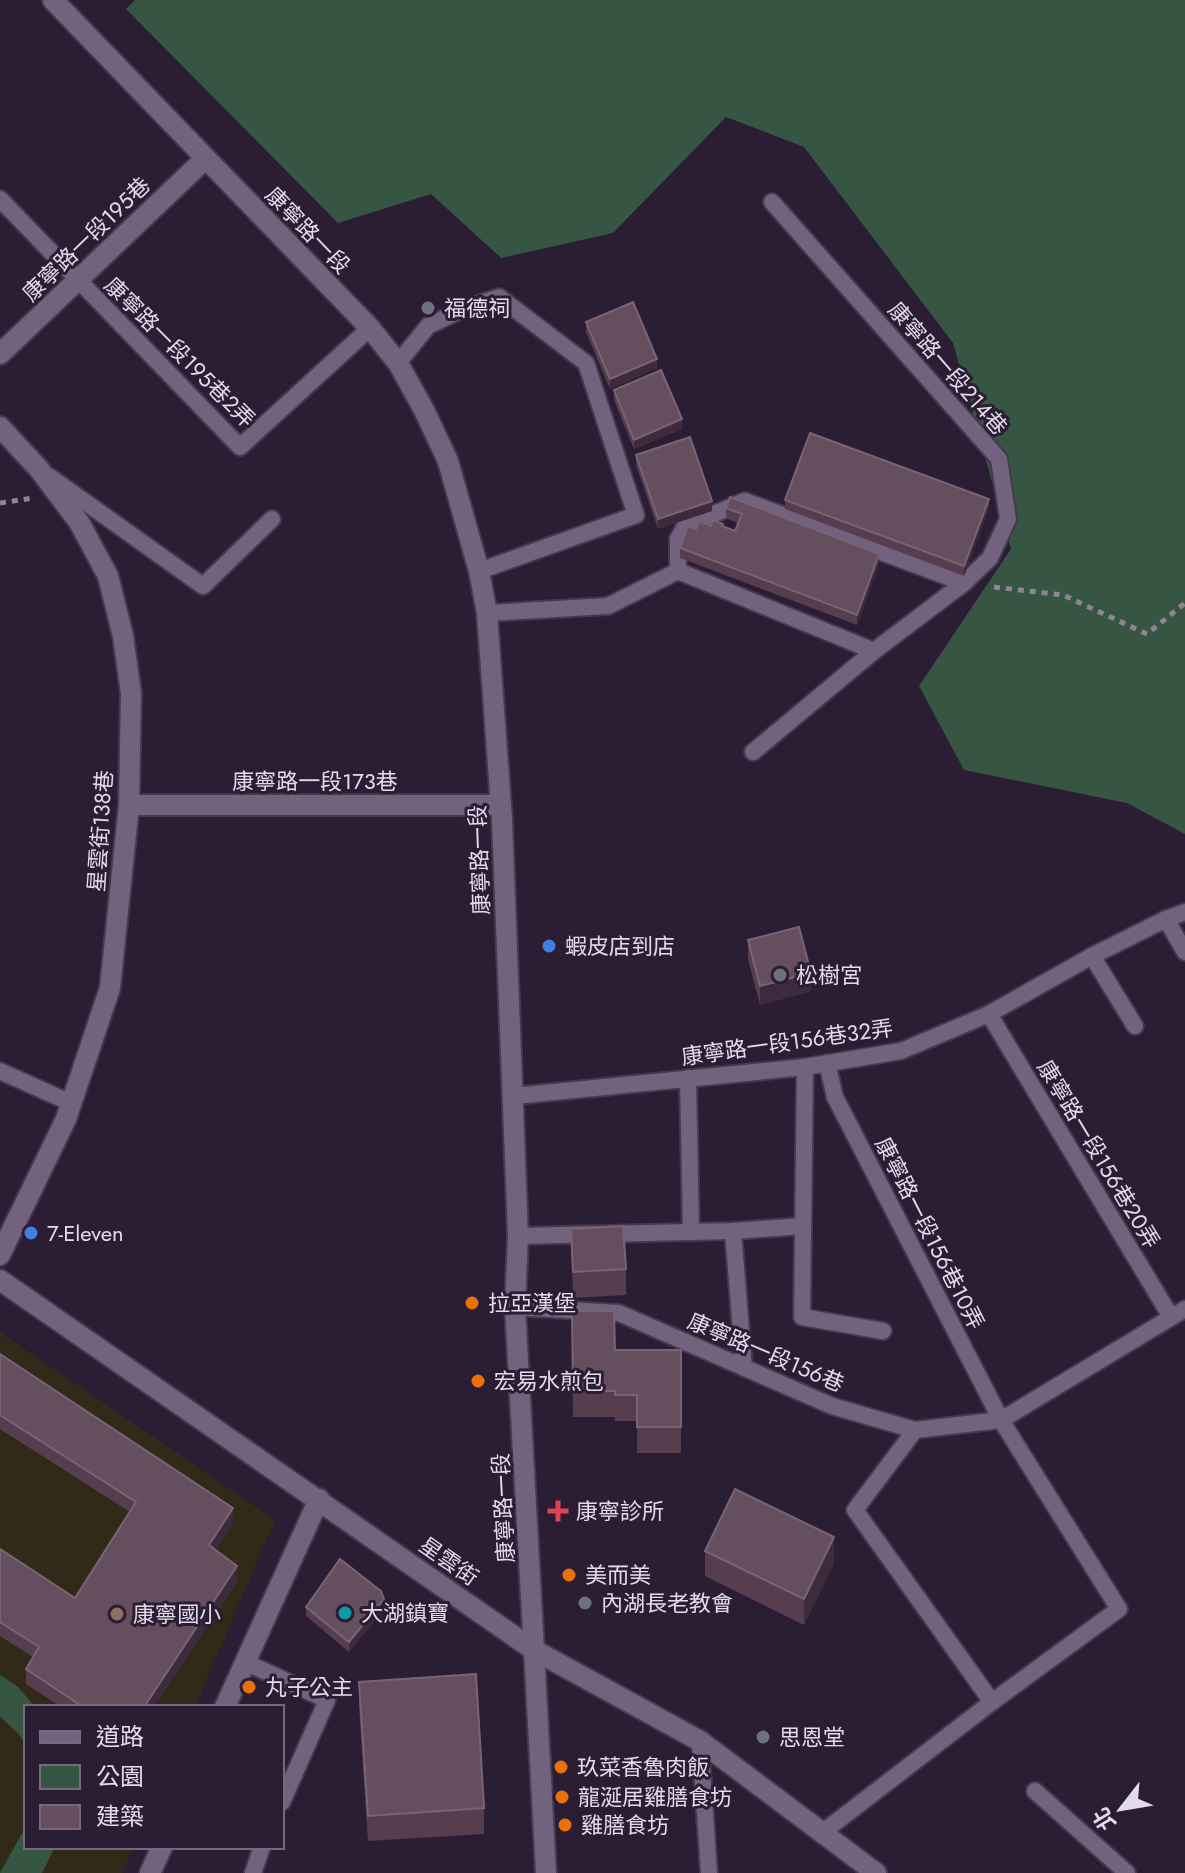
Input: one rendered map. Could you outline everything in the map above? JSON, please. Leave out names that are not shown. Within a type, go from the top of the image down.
[{"type":"street","name":"康寧路一段","points":[[53,0],[370,328],[398,363],[448,461],[479,571],[487,613],[501,805],[518,1236],[515,1307],[546,1873]]},
{"type":"street","name":"康寧路一段195巷","points":[[0,354],[205,159]]},
{"type":"street","name":"星雲街138巷","points":[[0,427],[39,469],[79,522],[108,576],[123,636],[131,693],[129,805],[110,988],[66,1119],[0,1255]]},
{"type":"street","name":"康寧路一段173巷","points":[[129,805],[501,805]]},
{"type":"street","name":"星雲街","points":[[0,1280],[534,1650],[700,1741],[876,1873]]},
{"type":"street","points":[[226,1705],[319,1499]]},
{"type":"street","points":[[150,1873],[161,1849]]},
{"type":"lane","name":"康寧路一段195巷2弄","points":[[0,199],[240,447],[370,328]]},
{"type":"lane","name":"康寧路一段214巷","points":[[753,752],[874,651],[964,583],[990,558],[1008,519],[999,459],[772,202]]},
{"type":"lane","points":[[398,363],[428,326],[499,297],[586,363],[636,515],[479,571]]},
{"type":"lane","points":[[39,469],[203,586],[272,519]]},
{"type":"lane","points":[[678,571],[678,539],[685,526],[745,501],[964,583]]},
{"type":"lane","points":[[487,613],[608,606],[678,571],[874,651]]},
{"type":"lane","name":"康寧路一段156巷32弄","points":[[514,1096],[805,1067],[901,1051],[989,1014],[1092,956],[1185,912]]},
{"type":"lane","points":[[1166,919],[1185,952]]},
{"type":"lane","points":[[1092,956],[1135,1026]]},
{"type":"lane","name":"康寧路一段156巷20弄","points":[[989,1014],[1178,1313]]},
{"type":"lane","name":"康寧路一段156巷10弄","points":[[827,1063],[835,1097],[1001,1420],[1119,1609],[992,1702]]},
{"type":"lane","points":[[805,1067],[802,1317],[883,1331]]},
{"type":"lane","points":[[0,1071],[71,1103]]},
{"type":"lane","points":[[688,1078],[691,1231]]},
{"type":"lane","points":[[518,1236],[733,1231],[803,1226]]},
{"type":"lane","points":[[733,1231],[744,1368]]},
{"type":"lane","name":"康寧路一段156巷","points":[[515,1307],[619,1313],[832,1406],[915,1430],[1001,1420]]},
{"type":"lane","points":[[1001,1420],[1178,1313]]},
{"type":"lane","points":[[823,1832],[992,1702],[855,1510],[915,1430]]},
{"type":"lane","points":[[245,1662],[327,1700],[284,1797]]},
{"type":"lane","points":[[700,1741],[709,1873]]},
{"type":"lane","points":[[1035,1791],[1127,1873]]},
{"type":"lane","points":[[253,1873],[261,1849]]},
{"type":"path","points":[[964,583],[1063,595],[1147,634],[1185,603]]},
{"type":"shaded area","name":"康寧國小","points":[[0,1332],[275,1520],[196,1705],[24,1705],[24,1849],[133,1849],[123,1873],[0,1873]]},
{"type":"green space","points":[[135,0],[1185,0],[1185,834],[1127,803],[964,770],[919,686],[1011,549],[953,343],[804,147],[726,117],[613,233],[501,258],[431,194],[338,223],[126,9]]},
{"type":"green space","points":[[0,1675],[18,1687],[33,1705],[24,1705],[24,1742],[0,1717]]},
{"type":"green space","points":[[24,1830],[24,1849],[54,1849],[42,1873],[0,1873]]},
{"type":"building","points":[[633,302],[657,359],[610,379],[586,322]]},
{"type":"building","points":[[661,370],[682,419],[634,440],[614,390]]},
{"type":"building","points":[[810,433],[989,499],[964,566],[785,500]]},
{"type":"building","points":[[690,437],[712,501],[658,519],[636,455]]},
{"type":"building","points":[[730,497],[879,554],[857,615],[680,548],[688,526],[696,529],[699,521],[711,526],[713,520],[735,531],[742,514],[726,508]]},
{"type":"building","points":[[799,927],[811,973],[760,986],[748,940]]},
{"type":"building","points":[[623,1226],[626,1269],[573,1272],[571,1229]]},
{"type":"building","points":[[572,1311],[614,1311],[615,1350],[681,1350],[681,1427],[637,1427],[637,1395],[615,1395],[615,1391],[573,1391]]},
{"type":"building","points":[[0,1354],[233,1508],[209,1545],[237,1566],[145,1705],[80,1705],[26,1669],[39,1647],[0,1622],[0,1549],[75,1598],[136,1502],[0,1415]]},
{"type":"building","points":[[735,1489],[834,1537],[804,1599],[705,1551]]},
{"type":"building","name":"大湖鎮寶","points":[[340,1559],[381,1591],[384,1599],[349,1642],[306,1607]]},
{"type":"building","points":[[476,1674],[484,1808],[368,1816],[359,1682]]},
{"type":"place","name":"福德祠","points":[[428,308]]},
{"type":"place","name":"蝦皮店到店","points":[[549,946]]},
{"type":"place","name":"松樹宮","points":[[780,975]]},
{"type":"place","name":"7-Eleven","points":[[31,1233]]},
{"type":"place","name":"拉亞漢堡","points":[[472,1303]]},
{"type":"place","name":"宏易水煎包","points":[[478,1381]]},
{"type":"place","name":"康寧診所","points":[[558,1511]]},
{"type":"place","name":"美而美","points":[[569,1575]]},
{"type":"place","name":"內湖長老教會","points":[[585,1603]]},
{"type":"place","name":"大湖鎮寶","points":[[345,1613]]},
{"type":"place","name":"康寧國小","points":[[117,1614]]},
{"type":"place","name":"丸子公主","points":[[249,1687]]},
{"type":"place","name":"思恩堂","points":[[763,1737]]},
{"type":"place","name":"玖菜香魯肉飯","points":[[561,1767]]},
{"type":"place","name":"龍涎居雞膳食坊","points":[[562,1797]]},
{"type":"place","name":"雞膳食坊","points":[[565,1825]]}]
